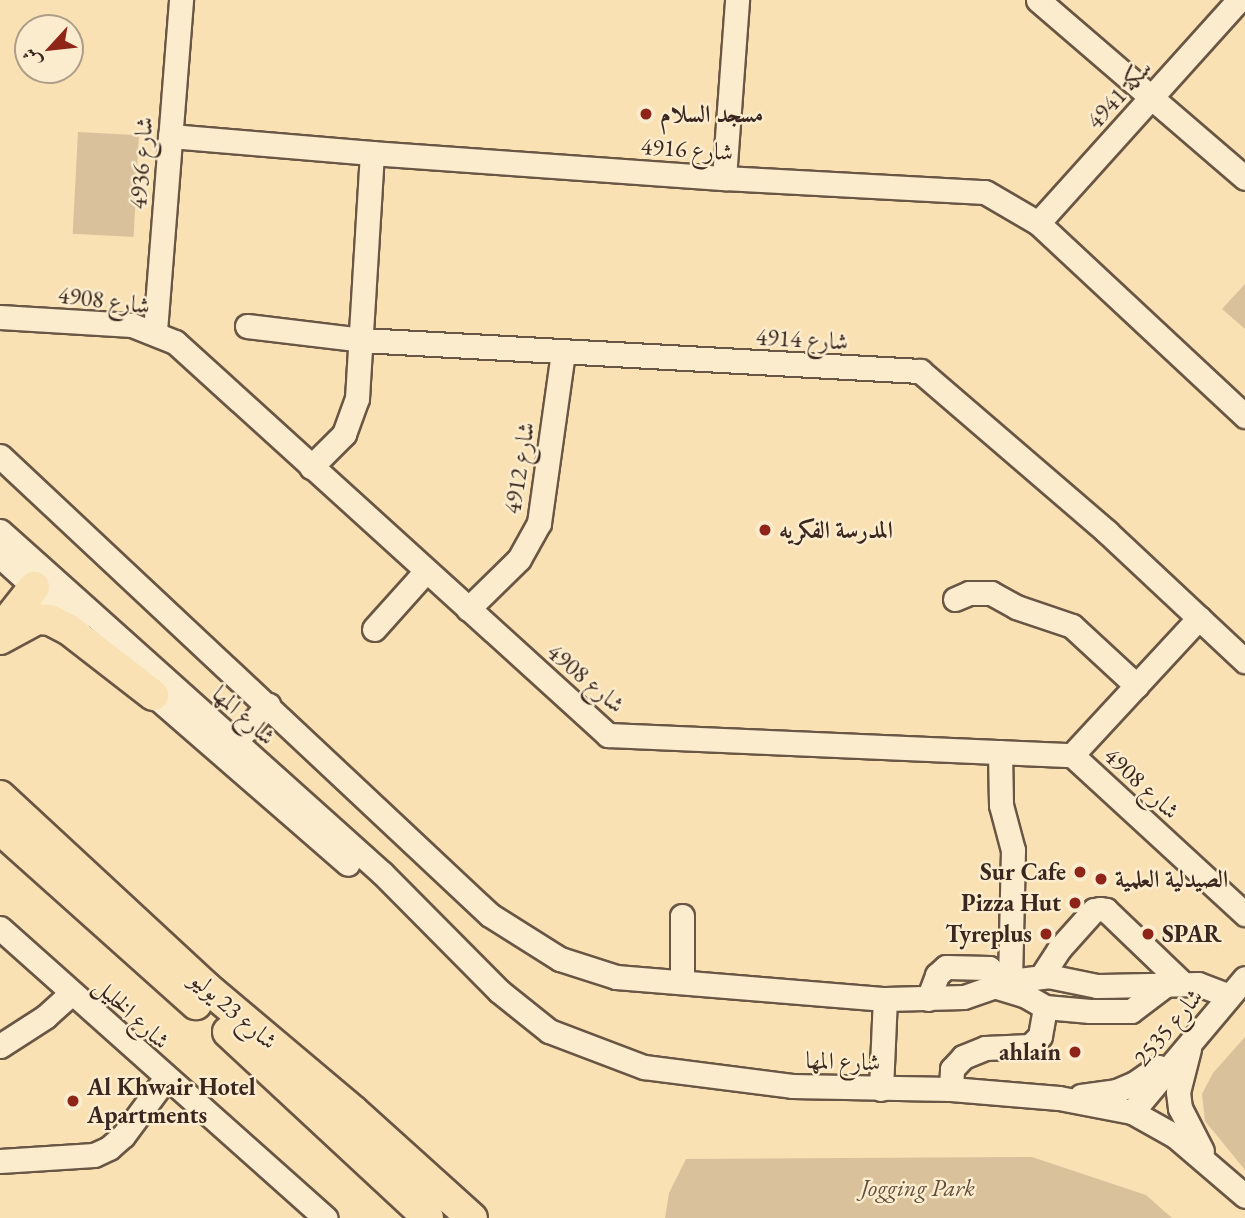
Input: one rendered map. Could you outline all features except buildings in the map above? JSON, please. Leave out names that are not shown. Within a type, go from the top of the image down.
[{"type":"main road","points":[[0,602],[19,589],[32,573]]},
{"type":"main road","points":[[0,630],[32,573]]},
{"type":"main road","points":[[0,639],[37,619],[50,620],[68,629],[153,695]]},
{"type":"main road","name":"شارع 23 يوليو","points":[[2,805],[259,1059],[428,1218]]},
{"type":"main road","name":"شارع 23 يوليو","points":[[2,805],[471,1217]]},
{"type":"main road","points":[[347,1144],[405,1218]]},
{"type":"street","name":"4936 شارع","points":[[155,331],[181,0]]},
{"type":"street","points":[[724,178],[737,0]]},
{"type":"street","points":[[1038,0],[1153,96],[1245,178]]},
{"type":"street","name":"سكة 4941","points":[[1038,223],[1239,0]]},
{"type":"street","name":"4916 شارع","points":[[170,136],[724,178],[985,191],[1038,223],[1245,416]]},
{"type":"street","points":[[311,467],[336,444],[349,422],[357,398],[372,152]]},
{"type":"street","name":"4908 شارع","points":[[0,317],[120,323],[155,331],[184,348],[311,467],[608,735],[1072,755],[1245,914]]},
{"type":"street","name":"4914 شارع","points":[[247,326],[362,340],[920,371],[1107,532],[1245,661]]},
{"type":"street","name":"4912 شارع","points":[[468,609],[519,559],[539,523],[563,352]]},
{"type":"street","points":[[0,456],[490,915],[560,959],[616,977],[885,999],[964,998],[1004,984],[1041,977],[1097,986],[1198,984],[1229,996]]},
{"type":"street","name":"شارع المها","points":[[0,530],[32,573],[153,695],[372,884],[450,943]]},
{"type":"street","name":"شارع المها","points":[[0,556],[32,573],[55,594],[109,629],[382,873],[499,991],[549,1031],[644,1067],[792,1086],[951,1089],[1059,1098],[1132,1112],[1175,1136],[1207,1160],[1245,1196]]},
{"type":"street","points":[[374,629],[426,571]]},
{"type":"street","points":[[954,599],[978,591],[990,593],[1016,607],[1072,626],[1136,685]]},
{"type":"street","points":[[1072,755],[1199,618]]},
{"type":"street","points":[[235,743],[268,705]]},
{"type":"street","points":[[1000,752],[1001,805],[1013,850],[1004,984]]},
{"type":"street","points":[[1041,977],[1059,949],[1094,910],[1100,909],[1175,983]]},
{"type":"street","points":[[682,916],[682,982]]},
{"type":"street","name":"شارع الخليل","points":[[0,928],[165,1079],[325,1218]]},
{"type":"street","points":[[929,999],[937,975],[946,967],[989,968],[1004,984],[1045,1007],[1131,1012],[1175,983]]},
{"type":"street","name":"2535 شارع","points":[[1132,1112],[1245,978]]},
{"type":"street","points":[[0,1046],[46,1017],[72,993]]},
{"type":"street","points":[[881,1088],[885,999]]},
{"type":"street","points":[[951,1089],[952,1069],[963,1057],[985,1048],[1030,1046],[1040,1037],[1045,1007]]},
{"type":"street","points":[[1059,1098],[1108,1092],[1135,1083],[1193,1038]]},
{"type":"street","points":[[1193,1038],[1181,1072],[1178,1092],[1189,1130],[1207,1160]]},
{"type":"street","points":[[0,1161],[94,1155],[109,1148],[123,1136],[165,1079]]},
{"type":"green space","points":[[78,132],[139,135],[134,237],[73,234]]},
{"type":"green space","points":[[1245,284],[1245,329],[1222,309]]},
{"type":"green space","points":[[1245,1037],[1245,1170],[1205,1121],[1202,1094],[1213,1073]]},
{"type":"green space","name":"Jogging Park","points":[[1032,1157],[1146,1195],[1172,1218],[665,1218],[669,1193],[686,1159]]},
{"type":"place","name":"مسجد السلام","points":[[646,114]]},
{"type":"place","name":"المدرسة الفكريه","points":[[765,530]]},
{"type":"place","name":"Sur Cafe","points":[[1080,872]]},
{"type":"place","name":"الصيدلية العلمية","points":[[1101,879]]},
{"type":"place","name":"Pizza Hut","points":[[1075,903]]},
{"type":"place","name":"Tyreplus","points":[[1046,934]]},
{"type":"place","name":"SPAR","points":[[1148,934]]},
{"type":"place","name":"ahlain","points":[[1075,1052]]},
{"type":"place","name":"Al Khwair Hotel Apartments","points":[[73,1101]]}]
